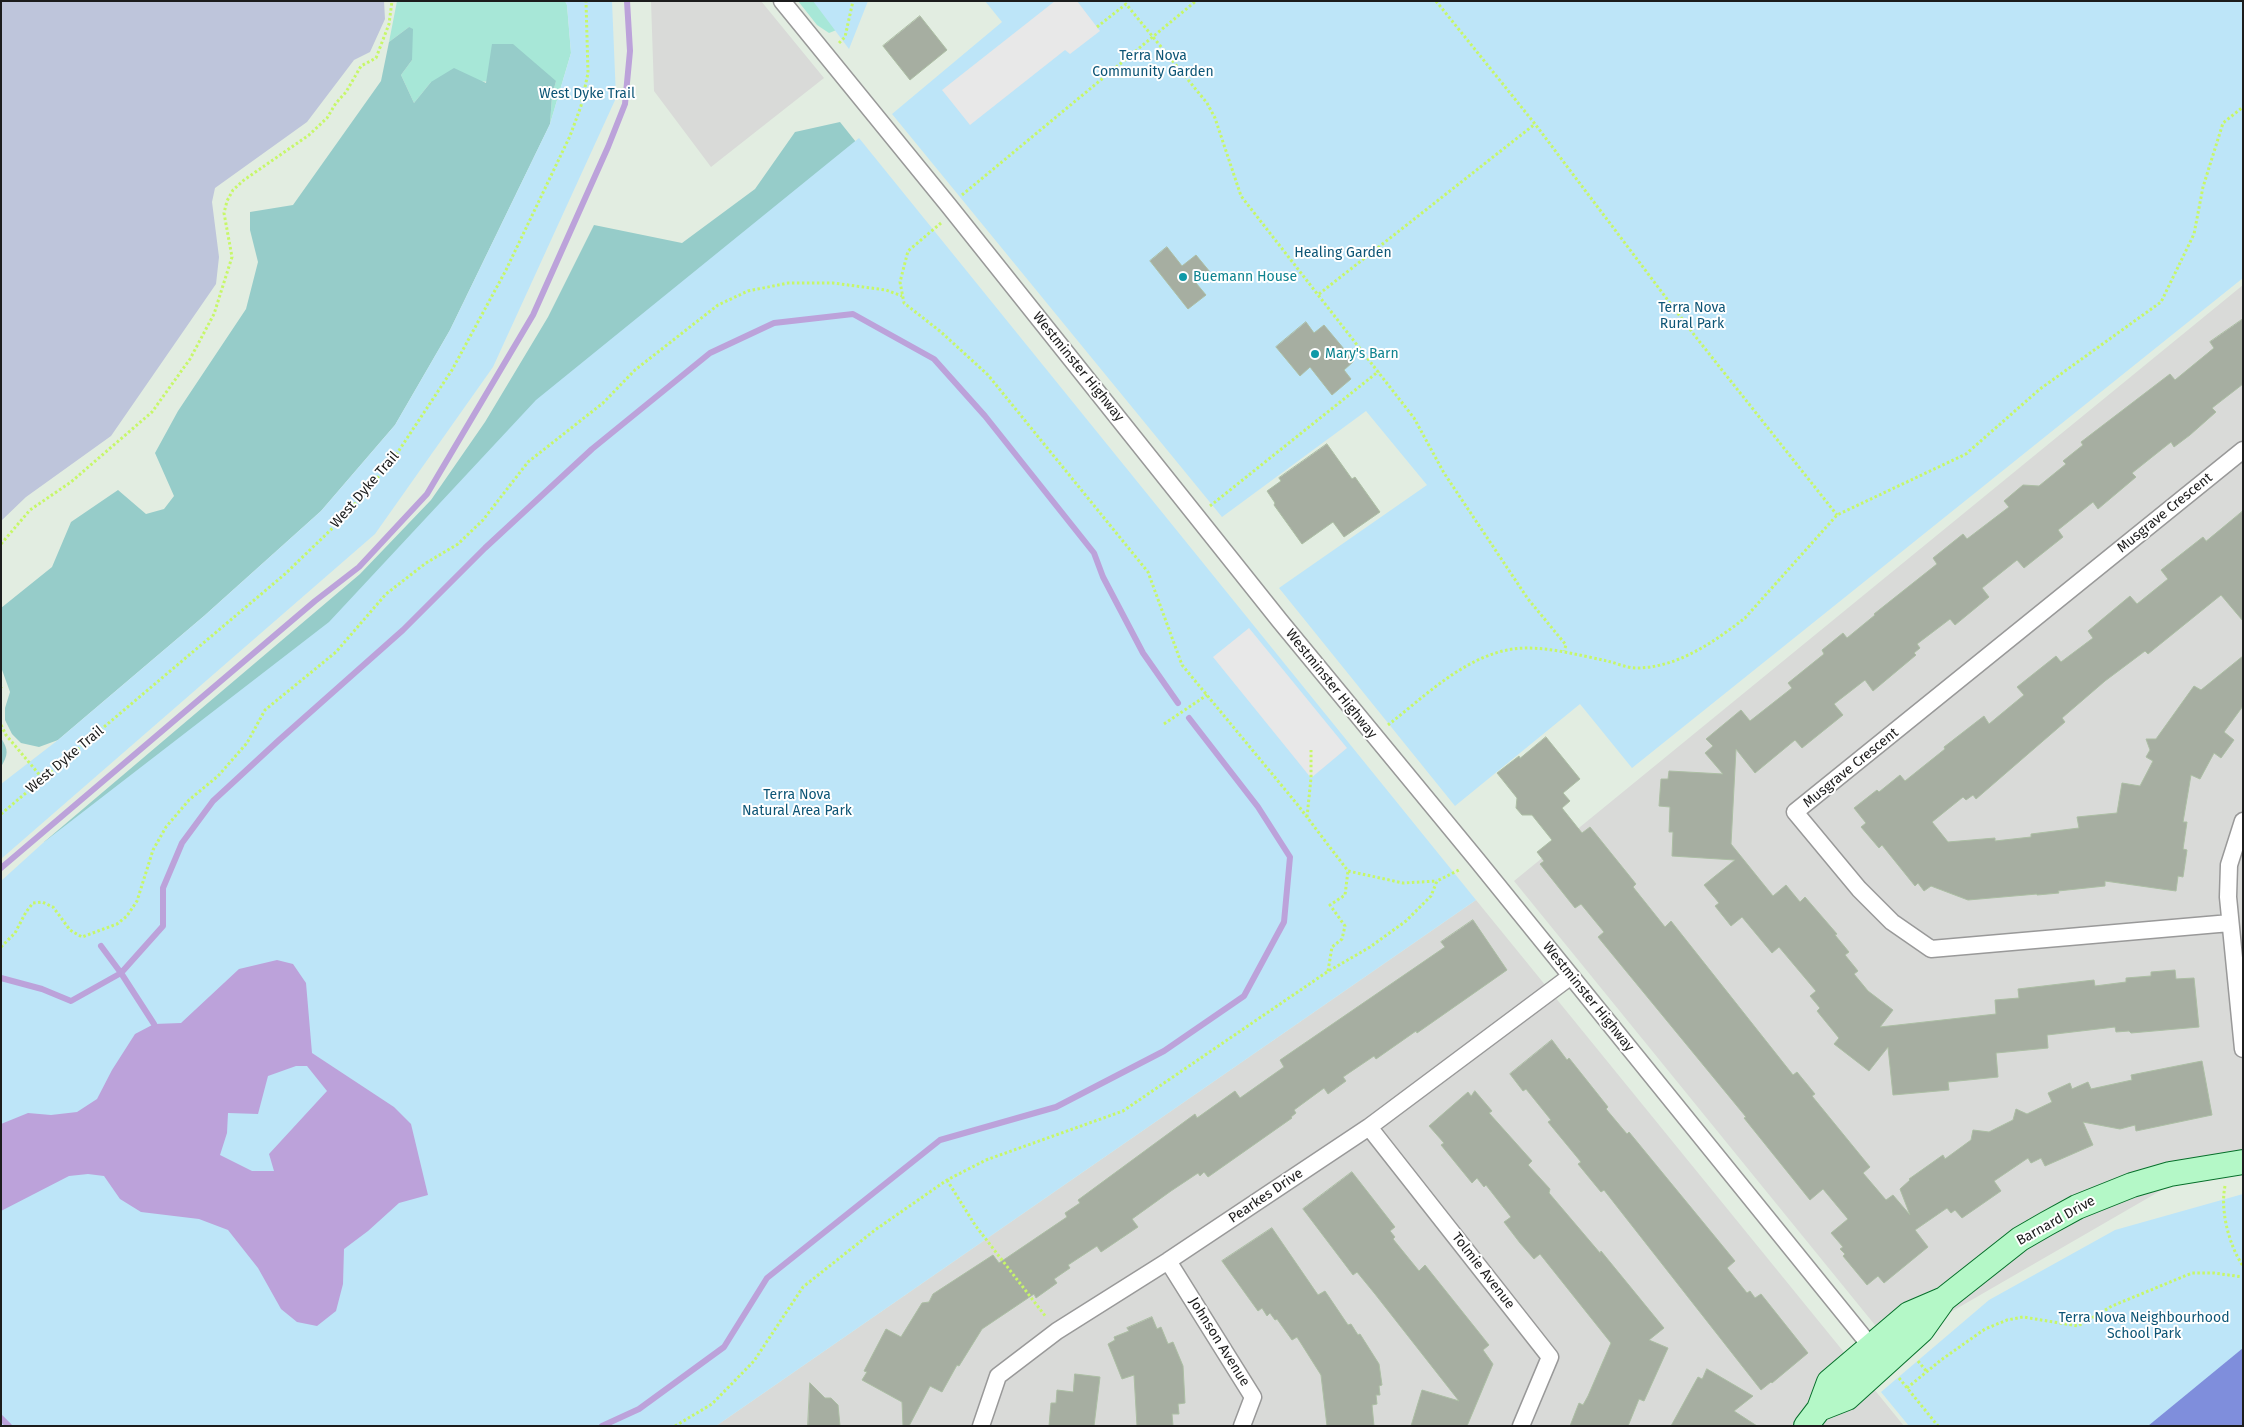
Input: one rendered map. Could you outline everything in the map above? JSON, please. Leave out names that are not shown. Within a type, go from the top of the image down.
[{"type":"street","name":"Westminster Highway","points":[[782,1],[949,206],[1373,736],[1571,976],[1883,1361]]},
{"type":"street","name":"Musgrave Crescent","points":[[2230,923],[1931,949],[1885,916],[1858,889],[1795,812],[2243,450]]},
{"type":"street","points":[[2243,820],[2229,865],[2230,923],[2243,1049]]},
{"type":"street","name":"Pearkes Drive","points":[[981,1426],[998,1376],[1057,1331],[1168,1261],[1369,1127],[1571,976]]},
{"type":"street","name":"Tolmie Avenue","points":[[1369,1127],[1550,1357],[1521,1426]]},
{"type":"street","name":"Barnard Drive","points":[[1813,1418],[1848,1398],[1883,1361],[1909,1314],[1944,1299],[2020,1239],[2077,1206],[2132,1184],[2170,1174],[2243,1162]]},
{"type":"street","name":"Johnson Avenue","points":[[1168,1261],[1253,1397],[1242,1426]]},
{"type":"path","points":[[1,544],[30,510],[71,482],[152,412],[190,359],[214,314],[232,257],[224,212],[226,202],[233,190],[244,180],[302,140],[327,118],[336,103],[346,92],[361,66],[376,58],[389,24],[392,1]]},
{"type":"path","name":"West Dyke Trail","points":[[1,814],[285,574],[341,520],[392,461],[452,370],[506,270],[570,136],[581,106],[588,73],[586,1]]},
{"type":"path","points":[[827,56],[845,38],[853,1]]},
{"type":"path","points":[[949,206],[1196,1]]},
{"type":"path","points":[[1436,1],[1535,124],[1617,234],[1837,515]]},
{"type":"path","points":[[1097,27],[1126,4],[1208,102],[1241,196],[1414,418],[1444,473],[1528,599],[1566,645],[1564,651]]},
{"type":"path","points":[[1373,736],[1439,685],[1480,658],[1514,649],[1564,651],[1636,668],[1659,665],[1688,656],[1729,630],[1745,618],[1837,515],[1966,454],[2040,389],[2161,302],[2194,234],[2204,187],[2223,123],[2243,107]]},
{"type":"path","points":[[1319,294],[1535,124]]},
{"type":"path","points":[[943,222],[908,251],[900,282],[904,303],[941,332],[988,375],[1148,572],[1182,665],[1348,871],[1403,883],[1437,881],[1465,866]]},
{"type":"path","points":[[1,947],[15,933],[33,903],[42,902],[53,907],[75,934],[82,937],[117,924],[127,916],[137,901],[153,850],[166,827],[189,800],[218,776],[247,743],[266,710],[336,652],[386,594],[426,563],[458,544],[483,520],[528,462],[603,404],[635,370],[718,306],[748,291],[788,283],[834,283],[886,290],[903,296]]},
{"type":"path","points":[[1197,516],[1379,371]]},
{"type":"path","points":[[1164,724],[1207,694]]},
{"type":"path","points":[[1,725],[6,735],[43,779]]},
{"type":"path","points":[[1307,818],[1312,778],[1311,750]]},
{"type":"path","points":[[1328,972],[1332,947],[1342,939],[1345,926],[1330,905],[1345,895],[1348,871]]},
{"type":"path","points":[[675,1426],[712,1404],[754,1361],[803,1287],[875,1230],[947,1180],[986,1160],[1123,1111],[1328,972],[1370,947],[1406,921],[1431,896],[1437,881]]},
{"type":"path","points":[[947,1180],[975,1225],[1057,1331]]},
{"type":"path","points":[[2226,1182],[2224,1206],[2233,1251],[2243,1266]]},
{"type":"path","points":[[1907,1388],[1941,1360],[1985,1330],[2007,1320],[2023,1317],[2078,1326],[2112,1306],[2192,1273],[2214,1273],[2243,1277]]},
{"type":"path","points":[[1883,1361],[1938,1426]]},
{"type":"shaded area","points":[[1,1],[384,1],[385,19],[370,52],[354,60],[307,122],[215,188],[212,202],[219,257],[216,284],[111,436],[26,497],[1,521]]},
{"type":"shaded area","points":[[397,1],[565,1],[567,5],[571,53],[550,124],[552,96],[556,81],[431,82],[414,103],[401,75],[412,60],[409,27],[389,42]]},
{"type":"shaded area","points":[[651,1],[761,1],[824,78],[711,167],[654,91]]},
{"type":"shaded area","points":[[798,1],[846,1],[839,29],[829,33],[817,25]]},
{"type":"shaded area","points":[[1055,1],[1077,1],[1100,31],[1070,54],[1065,50],[970,125],[942,90]]},
{"type":"shaded area","points":[[409,27],[413,29],[412,60],[401,75],[414,103],[431,82],[454,68],[486,83],[492,44],[513,44],[556,81],[552,96],[550,124],[450,330],[395,425],[321,511],[204,616],[58,740],[39,747],[21,743],[12,734],[5,720],[5,708],[10,692],[1,667],[1,608],[52,567],[71,522],[118,490],[146,514],[164,509],[174,496],[155,453],[178,411],[246,309],[258,262],[250,230],[250,212],[293,205],[381,81],[389,42]]},
{"type":"shaded area","points":[[840,122],[1196,568],[44,842],[360,574],[431,500],[485,422],[548,317],[594,225],[682,243],[755,189],[795,132]]},
{"type":"shaded area","points":[[2243,285],[2243,1154],[2224,1154],[1892,1346],[1514,881]]},
{"type":"shaded area","points":[[1249,628],[1347,748],[1311,778],[1213,657]]},
{"type":"shaded area","points":[[1,738],[7,752],[1,767]]},
{"type":"shaded area","points":[[1476,900],[1904,1426],[716,1426]]},
{"type":"shaded area","points":[[277,960],[293,964],[306,983],[312,1053],[394,1107],[411,1124],[428,1195],[399,1203],[368,1231],[344,1249],[343,1284],[336,1311],[317,1326],[297,1322],[281,1309],[258,1268],[228,1230],[199,1219],[141,1212],[120,1199],[104,1176],[88,1174],[69,1176],[1,1211],[1,1124],[28,1113],[51,1115],[77,1112],[97,1099],[112,1070],[135,1034],[154,1024],[181,1023],[239,969]],"holes":[[[296,1066],[307,1066],[327,1091],[269,1154],[274,1171],[252,1171],[220,1155],[227,1133],[228,1113],[258,1114],[268,1076]]]},
{"type":"shaded area","points":[[2243,1348],[2243,1426],[2148,1426]]},
{"type":"green space","name":"West Dyke Trail","points":[[565,1],[612,1],[616,98],[493,367],[375,534],[1,859],[1,784],[58,740],[204,616],[321,511],[395,425],[450,330],[550,124],[571,53],[567,5]]},
{"type":"green space","points":[[813,1],[868,1],[849,49]]},
{"type":"green space","name":"Terra Nova Rural Park","points":[[985,1],[2243,1],[2243,278],[1632,768],[1580,704],[1455,806],[1279,588],[1427,485],[1366,411],[1222,517],[892,114],[1002,22]]},
{"type":"green space","name":"Terra Nova Natural Area Park","points":[[859,138],[1476,900],[716,1426],[1,1426],[1,881],[44,842],[329,622],[536,400]]},
{"type":"green space","name":"Terra Nova Neighbourhood School Park","points":[[2243,1194],[2243,1426],[1909,1426],[1881,1392],[1989,1300],[2115,1230]]},
{"type":"building","points":[[920,16],[947,50],[910,80],[883,46]]},
{"type":"building","name":"Buemann House","points":[[1167,247],[1182,266],[1196,255],[1210,272],[1196,283],[1206,295],[1188,309],[1150,261]]},
{"type":"building","points":[[2243,319],[2243,384],[2212,408],[2216,412],[2190,435],[2174,447],[2171,442],[2132,473],[2136,477],[2098,509],[2093,502],[2058,530],[2063,537],[2024,568],[2017,560],[1982,588],[1989,597],[1955,625],[1950,619],[1917,644],[1920,648],[1914,653],[1916,655],[1873,691],[1865,680],[1834,704],[1843,715],[1802,748],[1795,740],[1755,773],[1736,749],[1731,844],[1773,896],[1786,885],[1800,902],[1805,897],[1837,934],[1835,935],[1849,952],[1845,955],[1858,971],[1854,974],[1868,991],[1893,1010],[1880,1027],[1996,1014],[1995,1000],[2019,998],[2018,989],[2094,980],[2095,986],[2126,982],[2126,978],[2151,976],[2151,972],[2175,970],[2176,979],[2194,978],[2199,1027],[2131,1033],[2129,1031],[2116,1032],[2115,1027],[2047,1035],[2048,1048],[1996,1053],[1998,1077],[1948,1082],[1949,1090],[1893,1095],[1888,1047],[1869,1071],[1834,1044],[1839,1038],[1817,1011],[1820,1008],[1810,996],[1816,991],[1779,947],[1772,953],[1742,917],[1731,926],[1715,906],[1719,903],[1704,885],[1735,860],[1672,856],[1673,832],[1669,832],[1670,807],[1659,806],[1661,779],[1668,779],[1669,771],[1723,774],[1705,753],[1713,746],[1706,739],[1741,710],[1750,721],[1792,688],[1788,683],[1824,654],[1822,650],[1843,633],[1847,638],[1937,564],[1933,558],[1963,534],[1967,539],[2009,507],[2004,501],[2023,485],[2039,486],[2066,464],[2063,461],[2083,445],[2081,442],[2170,374],[2175,380],[2214,348],[2210,342]]},
{"type":"building","name":"Mary's Barn","points":[[1306,322],[1314,333],[1324,325],[1354,361],[1344,370],[1351,379],[1332,395],[1310,367],[1300,376],[1276,347]]},
{"type":"building","points":[[1327,444],[1352,479],[1355,477],[1380,512],[1344,537],[1333,522],[1302,544],[1274,505],[1275,503],[1267,491],[1281,481],[1279,478]]},
{"type":"building","points":[[2243,511],[2243,621],[2221,595],[2148,654],[2145,651],[2105,681],[2062,718],[2065,722],[1976,799],[1973,795],[1966,800],[1963,797],[1932,822],[1948,842],[1995,838],[1995,841],[2031,837],[2031,834],[2079,828],[2077,817],[2117,813],[2122,783],[2140,786],[2153,761],[2146,757],[2150,750],[2146,739],[2156,739],[2194,686],[2201,690],[2243,656],[2243,706],[2224,732],[2234,740],[2221,758],[2214,753],[2200,779],[2191,775],[2183,822],[2187,822],[2183,849],[2187,850],[2183,877],[2178,876],[2176,891],[2105,881],[2105,886],[2058,891],[2059,893],[1968,900],[1931,886],[1924,891],[1918,883],[1915,886],[1882,845],[1879,848],[1861,827],[1866,823],[1854,808],[1877,790],[1879,792],[1900,775],[1905,781],[1984,716],[1989,724],[2024,695],[2017,687],[2056,656],[2061,662],[2093,638],[2088,631],[2130,596],[2137,604],[2168,579],[2161,570],[2203,537],[2206,541]]},
{"type":"building","points":[[1546,737],[1580,779],[1563,793],[1570,801],[1562,808],[1582,833],[1590,827],[1636,884],[1633,887],[1665,927],[1671,921],[1793,1075],[1797,1072],[1815,1094],[1812,1096],[1870,1167],[1863,1173],[1886,1200],[1893,1195],[1910,1215],[1900,1189],[1909,1179],[1943,1155],[1945,1159],[1971,1140],[1973,1130],[1989,1132],[2013,1120],[2016,1109],[2027,1114],[2052,1102],[2048,1093],[2070,1083],[2072,1089],[2088,1082],[2091,1089],[2132,1080],[2131,1075],[2202,1061],[2212,1115],[2136,1131],[2135,1125],[2120,1129],[2083,1122],[2093,1145],[2045,1166],[2041,1158],[2031,1163],[2028,1158],[1994,1181],[2001,1191],[1962,1218],[1955,1210],[1951,1213],[1947,1208],[1915,1230],[1928,1247],[1884,1283],[1878,1276],[1867,1285],[1843,1256],[1845,1254],[1840,1249],[1843,1247],[1831,1233],[1848,1219],[1823,1189],[1810,1200],[1744,1118],[1746,1117],[1598,937],[1604,932],[1581,904],[1575,908],[1540,864],[1544,861],[1537,852],[1552,840],[1532,815],[1522,815],[1516,808],[1517,798],[1497,773],[1519,756],[1520,758]]},
{"type":"building","points":[[1473,920],[1507,970],[1417,1033],[1416,1031],[1376,1059],[1374,1056],[1343,1077],[1346,1081],[1328,1094],[1324,1088],[1294,1110],[1296,1113],[1292,1118],[1208,1177],[1204,1172],[1200,1176],[1198,1173],[1171,1191],[1132,1219],[1138,1227],[1101,1252],[1097,1246],[1068,1265],[1070,1268],[1054,1279],[1057,1283],[1036,1298],[1034,1294],[982,1329],[959,1366],[957,1365],[942,1392],[930,1386],[909,1426],[903,1426],[902,1402],[862,1380],[867,1372],[864,1371],[886,1329],[901,1337],[922,1303],[929,1302],[933,1294],[993,1255],[999,1263],[1067,1217],[1065,1213],[1080,1203],[1078,1200],[1195,1114],[1197,1118],[1235,1091],[1240,1098],[1284,1067],[1280,1060],[1445,947],[1441,942]]},
{"type":"building","points":[[1552,1040],[1567,1060],[1569,1058],[1608,1107],[1606,1109],[1627,1134],[1629,1132],[1735,1261],[1727,1268],[1747,1293],[1750,1291],[1755,1298],[1761,1294],[1808,1353],[1761,1390],[1604,1190],[1601,1192],[1578,1164],[1581,1162],[1548,1122],[1551,1120],[1526,1089],[1523,1091],[1510,1074]]},
{"type":"building","points":[[1475,1091],[1492,1111],[1489,1113],[1532,1161],[1528,1165],[1550,1189],[1549,1193],[1600,1253],[1601,1251],[1664,1328],[1649,1340],[1668,1348],[1644,1401],[1639,1399],[1628,1426],[1570,1426],[1579,1403],[1583,1405],[1588,1396],[1611,1343],[1540,1254],[1534,1259],[1520,1243],[1504,1222],[1511,1217],[1486,1185],[1484,1187],[1477,1178],[1472,1183],[1441,1145],[1444,1143],[1429,1126],[1468,1092],[1471,1096]]},
{"type":"building","points":[[1352,1172],[1395,1227],[1390,1231],[1395,1237],[1393,1239],[1419,1271],[1425,1265],[1489,1345],[1483,1350],[1493,1364],[1467,1426],[1411,1426],[1422,1390],[1459,1401],[1357,1272],[1353,1275],[1303,1209]]},
{"type":"building","points":[[1272,1228],[1318,1295],[1325,1291],[1348,1325],[1351,1324],[1358,1335],[1360,1334],[1379,1364],[1382,1385],[1379,1386],[1380,1395],[1376,1395],[1377,1404],[1372,1405],[1374,1426],[1327,1426],[1321,1375],[1297,1337],[1292,1340],[1277,1319],[1275,1320],[1270,1313],[1267,1316],[1262,1308],[1258,1311],[1222,1261]]},
{"type":"building","points":[[1152,1317],[1157,1329],[1161,1327],[1168,1344],[1173,1342],[1183,1366],[1185,1403],[1178,1404],[1179,1414],[1172,1414],[1173,1426],[1137,1426],[1134,1375],[1122,1379],[1108,1344],[1115,1340],[1114,1337],[1129,1331],[1127,1328]]},
{"type":"building","points":[[1707,1369],[1753,1396],[1734,1411],[1757,1426],[1671,1426],[1698,1377],[1702,1379]]},
{"type":"building","points":[[1075,1374],[1100,1377],[1094,1426],[1049,1426],[1051,1403],[1056,1403],[1057,1390],[1073,1392]]},
{"type":"building","points":[[810,1383],[825,1398],[831,1398],[838,1405],[840,1426],[808,1426]]},
{"type":"waterway","points":[[1,868],[315,601],[359,567],[427,494],[533,315],[608,147],[625,104],[630,51],[627,1]]},
{"type":"waterway","points":[[1,978],[42,989],[71,1001],[121,973],[163,926],[163,888],[182,843],[213,801],[403,630],[485,548],[592,449],[710,353],[774,323],[853,314],[934,359],[985,416],[1094,553],[1103,577],[1143,653],[1178,703]]},
{"type":"waterway","points":[[602,1426],[639,1409],[724,1347],[767,1278],[940,1140],[1056,1107],[1164,1051],[1244,996],[1284,922],[1290,857],[1258,807],[1189,718]]},
{"type":"waterway","points":[[101,946],[154,1024]]},
{"type":"waterway","points":[[1,1418],[9,1426]]},
{"type":"place","name":"Buemann House","points":[[1183,277]]},
{"type":"place","name":"Mary's Barn","points":[[1315,354]]},
{"type":"park label","name":"Terra Nova Community Garden","points":[[1153,64]]},
{"type":"park label","name":"Healing Garden","points":[[1343,253]]}]
